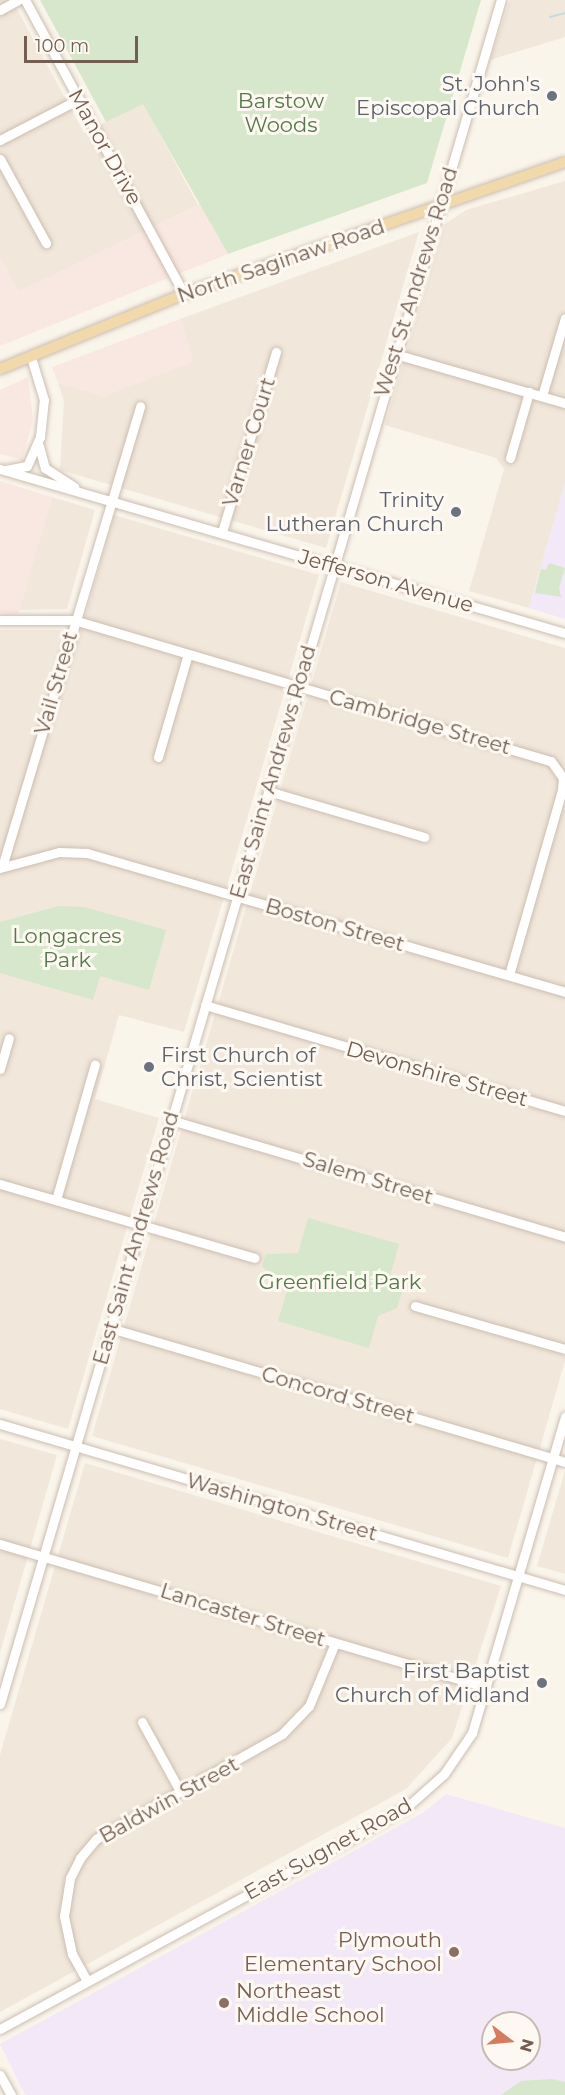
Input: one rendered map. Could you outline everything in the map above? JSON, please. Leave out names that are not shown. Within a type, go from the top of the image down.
[{"type":"main road","name":"North Saginaw Road","points":[[0,369],[184,294],[565,162]]},
{"type":"street","points":[[0,10],[18,0]]},
{"type":"street","name":"Manor Drive","points":[[25,0],[184,294]]},
{"type":"street","name":"West St Andrews Road","points":[[333,565],[501,0]]},
{"type":"street","points":[[0,140],[79,99]]},
{"type":"street","points":[[0,159],[46,243]]},
{"type":"street","points":[[542,396],[565,318]]},
{"type":"street","name":"Varner Court","points":[[222,532],[276,352]]},
{"type":"street","points":[[395,354],[565,403]]},
{"type":"street","points":[[31,357],[44,400],[40,456],[45,468],[87,493]]},
{"type":"street","points":[[510,458],[529,392]]},
{"type":"street","name":"Vail Street","points":[[1,868],[140,406]]},
{"type":"street","points":[[2,470],[27,466],[40,437]]},
{"type":"street","name":"Jefferson Avenue","points":[[2,470],[43,484],[87,493],[565,633]]},
{"type":"street","name":"East Saint Andrews Road","points":[[0,1704],[333,565]]},
{"type":"street","name":"Cambridge Street","points":[[0,620],[74,620],[541,757],[559,767],[562,790],[509,975]]},
{"type":"street","points":[[158,757],[188,654]]},
{"type":"street","points":[[268,791],[424,837]]},
{"type":"street","name":"Boston Street","points":[[1,868],[59,852],[87,853],[565,992]]},
{"type":"street","name":"Devonshire Street","points":[[205,1005],[565,1111]]},
{"type":"street","points":[[0,1069],[9,1038]]},
{"type":"street","points":[[56,1200],[95,1064]]},
{"type":"street","name":"Salem Street","points":[[171,1120],[565,1237]]},
{"type":"street","points":[[0,1184],[254,1258]]},
{"type":"street","points":[[415,1306],[565,1349]]},
{"type":"street","name":"Concord Street","points":[[110,1328],[565,1462]]},
{"type":"street","name":"East Sugnet Road","points":[[0,2029],[359,1834],[422,1796],[465,1745],[486,1687],[565,1416]]},
{"type":"street","name":"Washington Street","points":[[0,1424],[565,1590]]},
{"type":"street","name":"Lancaster Street","points":[[0,1544],[486,1687]]},
{"type":"street","name":"Baldwin Street","points":[[87,1981],[66,1933],[65,1898],[70,1878],[96,1839],[266,1745],[297,1721],[318,1688],[335,1642]]},
{"type":"street","points":[[142,1722],[180,1791]]},
{"type":"street","points":[[0,2075],[11,2095]]},
{"type":"shaded area","points":[[0,0],[12,0],[84,133],[143,103],[198,205],[18,292],[0,258]]},
{"type":"shaded area","points":[[510,0],[565,0],[565,37],[490,60]]},
{"type":"shaded area","points":[[565,181],[565,483],[529,608],[469,591],[504,469],[496,458],[385,425],[445,224],[466,210]]},
{"type":"shaded area","points":[[200,204],[228,254],[0,346],[0,258],[18,292]]},
{"type":"shaded area","points":[[419,232],[326,548],[60,470],[64,401],[58,383],[104,396],[193,361],[180,319]]},
{"type":"shaded area","points":[[180,319],[193,362],[104,396],[58,383],[52,367]]},
{"type":"shaded area","points":[[28,377],[33,419],[22,460],[0,454],[0,390]]},
{"type":"shaded area","points":[[0,481],[52,497],[18,614],[0,613]]},
{"type":"shaded area","points":[[565,483],[565,619],[529,608]]},
{"type":"shaded area","points":[[52,497],[95,510],[67,609],[19,610]]},
{"type":"shaded area","points":[[114,515],[319,575],[184,1032],[119,1015],[95,1099],[159,1118],[68,1429],[0,1409],[0,630],[60,630],[80,635]]},
{"type":"shaded area","points":[[341,582],[565,648],[565,1361],[508,1558],[92,1436]]},
{"type":"shaded area","points":[[0,1439],[57,1455],[0,1653]]},
{"type":"shaded area","points":[[85,1463],[501,1586],[452,1738],[406,1789],[0,2012],[0,1755]]},
{"type":"shaded area","points":[[565,1471],[565,1574],[537,1566]]},
{"type":"shaded area","points":[[446,1794],[565,1828],[565,2095],[26,2095],[23,2091],[0,2044],[424,1812]]},
{"type":"green space","name":"Barstow Woods","points":[[40,0],[481,0],[427,183],[228,254],[143,104],[106,122]]},
{"type":"green space","points":[[549,563],[565,568],[559,588],[561,597],[535,593],[541,569],[546,570]]},
{"type":"green space","name":"Longacres Park","points":[[59,906],[84,907],[166,930],[149,990],[100,976],[93,1000],[0,973],[0,922]]},
{"type":"green space","name":"Greenfield Park","points":[[308,1218],[399,1244],[390,1276],[402,1292],[397,1308],[378,1316],[369,1348],[278,1321],[289,1284],[262,1267],[266,1254],[298,1253]]},
{"type":"green space","points":[[552,2079],[565,2082],[565,2095],[501,2095],[521,2081]]},
{"type":"waterway","points":[[550,17],[565,13]]},
{"type":"place","name":"St. John's Episcopal Church","points":[[552,96]]},
{"type":"place","name":"Trinity Lutheran Church","points":[[456,512]]},
{"type":"place","name":"First Church of Christ, Scientist","points":[[149,1067]]},
{"type":"place","name":"First Baptist Church of Midland","points":[[542,1683]]},
{"type":"place","name":"Plymouth Elementary School","points":[[454,1952]]},
{"type":"place","name":"Northeast Middle School","points":[[224,2003]]}]
